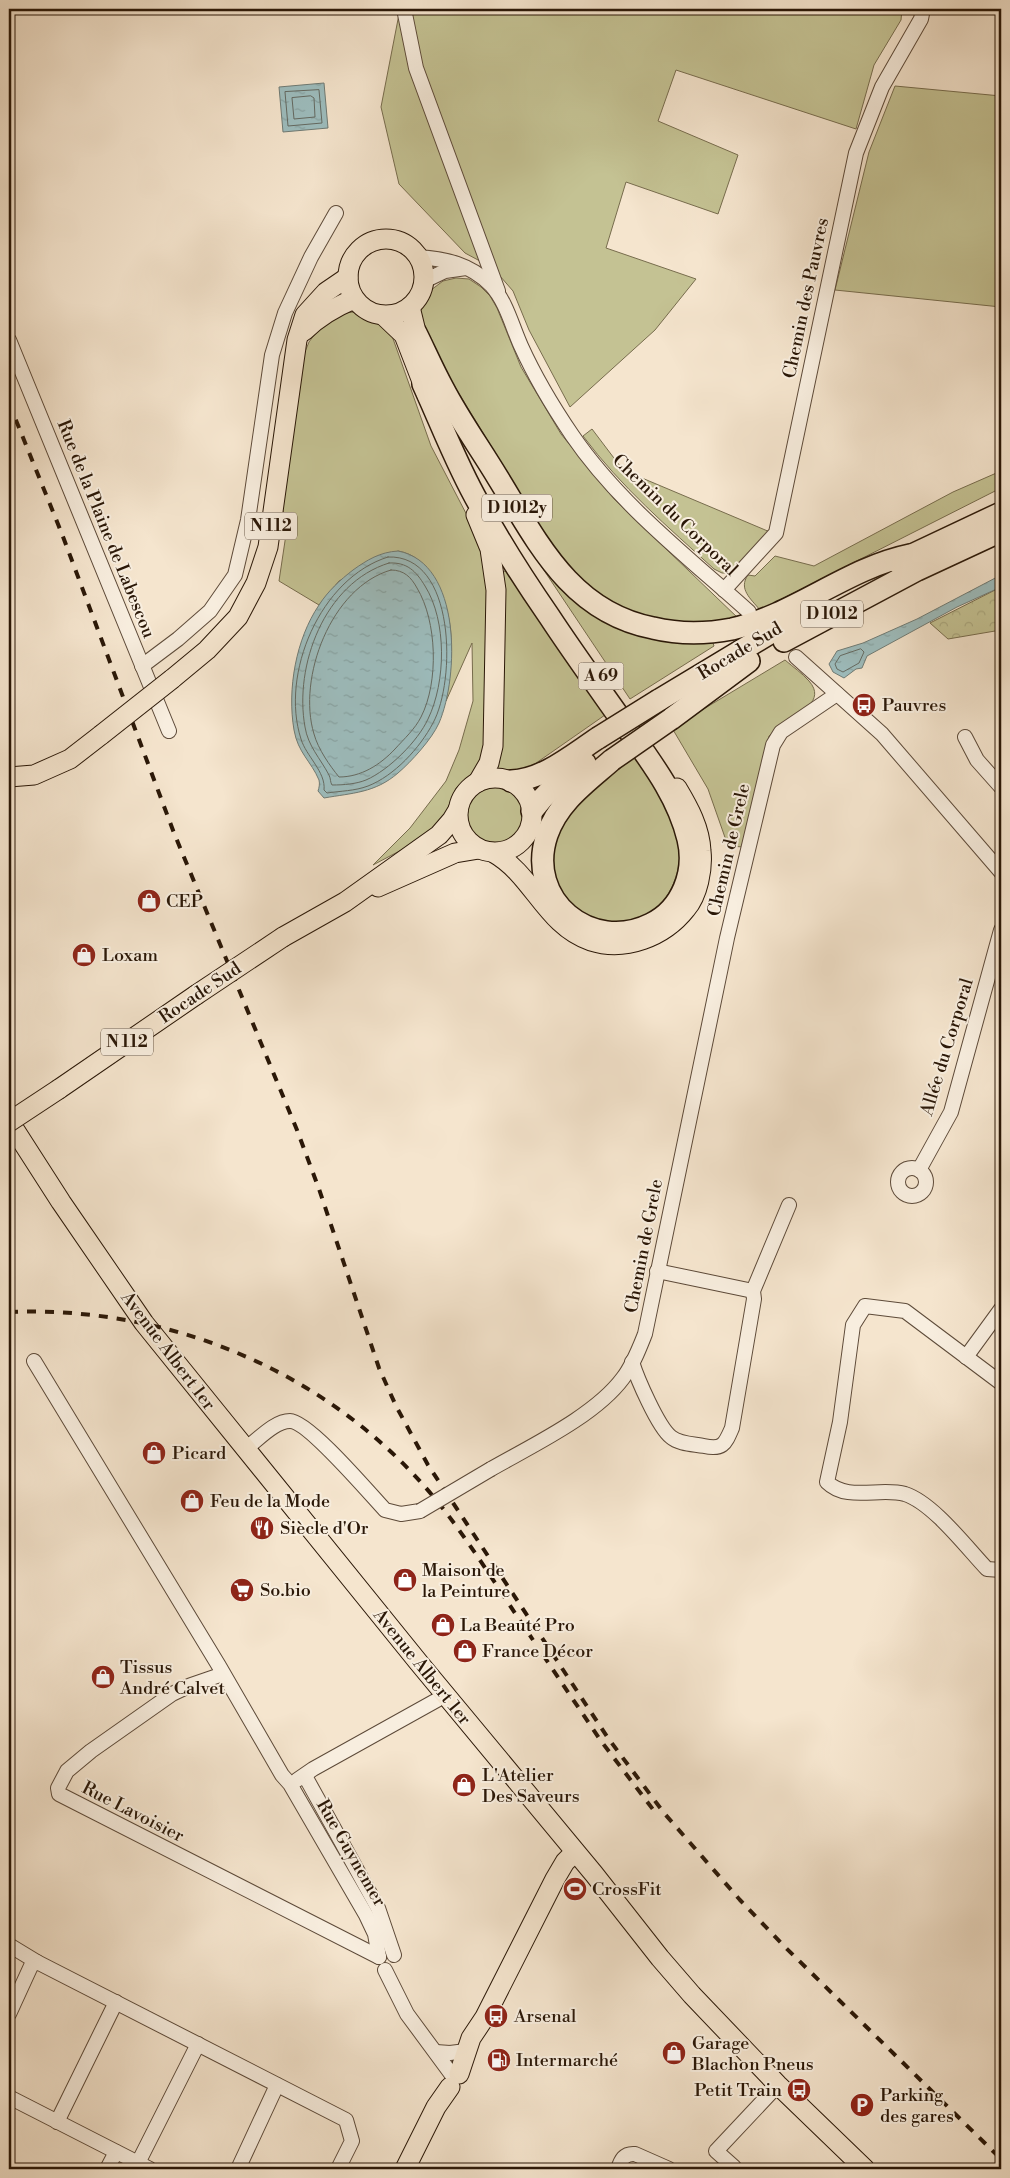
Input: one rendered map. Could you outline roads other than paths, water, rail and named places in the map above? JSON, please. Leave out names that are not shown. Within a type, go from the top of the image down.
[{"type":"highway","name":"D 1012y","points":[[416,333],[443,389],[545,554],[573,587],[607,613],[640,626],[666,631],[698,633],[732,629],[791,606],[889,560],[910,555]]},
{"type":"highway","name":"A 69","points":[[423,384],[478,502],[548,615],[660,775],[683,820],[691,860],[688,882],[681,897],[670,911],[658,921],[642,929],[624,934],[606,933],[589,928],[572,919],[558,907],[548,889],[544,872],[543,853],[546,836],[554,819],[605,750]]},
{"type":"highway","name":"Rocade Sud","points":[[665,710],[746,646],[910,555],[1001,513]]},
{"type":"highway","name":"Rocade Sud","points":[[532,811],[545,793],[557,782],[665,710],[749,661],[900,579],[1001,530]]},
{"type":"highway","name":"Rocade Sud","points":[[511,781],[523,781],[605,750]]},
{"type":"main road","points":[[384,316],[398,314],[410,307],[420,296],[424,281],[423,268],[418,257],[410,248],[400,242],[388,239],[376,240],[358,251],[350,263],[348,277],[354,299],[364,309],[384,316],[404,335],[448,456],[484,532],[493,569],[496,590],[493,746],[489,763],[478,782]]},
{"type":"main road","name":"N 112","points":[[9,777],[34,775],[70,759],[207,650],[238,617],[256,583],[268,548],[297,340],[305,315],[326,292],[348,277]]},
{"type":"main road","points":[[297,340],[313,322],[333,307],[354,299]]},
{"type":"main road","points":[[410,307],[416,333]]},
{"type":"main road","name":"A 69","points":[[416,333],[432,384],[458,448],[483,495],[576,640],[650,744],[684,799],[699,832],[700,872],[695,891],[687,909],[671,924],[654,936],[630,943],[609,945],[590,940],[558,922],[515,869],[486,851]]},
{"type":"main road","points":[[494,778],[511,781],[521,789],[528,799],[532,811],[531,824],[526,836],[518,845],[506,851],[486,851],[471,844],[460,828],[458,810],[461,798],[468,789],[478,782],[494,778]]},
{"type":"main road","name":"Rocade Sud","points":[[345,902],[439,836],[458,810]]},
{"type":"main road","name":"Rocade Sud","points":[[12,1125],[59,1088],[283,937],[345,902],[455,853],[486,851]]},
{"type":"main road","name":"Avenue Albert 1er","points":[[12,1125],[66,1209],[144,1323],[444,1694],[692,1995],[778,2085],[865,2169]]},
{"type":"main road","points":[[406,2169],[436,2107],[454,2079],[471,2038],[485,2017],[555,1879],[565,1862],[575,1852]]},
{"type":"street","points":[[404,9],[416,68],[501,299]]},
{"type":"street","name":"Chemin des Pauvres","points":[[724,590],[776,533],[856,153],[882,87],[921,19],[923,9]]},
{"type":"street","points":[[142,666],[178,639],[210,611],[235,575],[248,520],[272,355],[285,313],[311,257],[336,213]]},
{"type":"street","name":"Chemin du Corporal","points":[[418,257],[444,259],[467,268],[491,285],[501,299],[521,347],[543,389],[573,437],[615,488],[656,529],[749,612]]},
{"type":"street","points":[[424,281],[445,271],[467,268]]},
{"type":"street","name":"Rue de la Plaine de Labescou","points":[[9,340],[169,731]]},
{"type":"street","points":[[796,657],[882,734],[1001,872]]},
{"type":"street","name":"Chemin de Grele","points":[[245,1450],[282,1423],[290,1421],[299,1424],[313,1434],[385,1510],[401,1514],[420,1511],[554,1432],[600,1402],[623,1378],[645,1334],[731,921],[772,745],[781,732],[837,694]]},
{"type":"street","points":[[965,737],[977,760],[1001,788]]},
{"type":"street","name":"Allée du Corporal","points":[[919,1170],[951,1112],[1001,930]]},
{"type":"street","points":[[632,1362],[647,1398],[669,1436],[678,1441],[711,1448],[719,1447],[726,1442],[732,1428],[754,1298],[753,1290],[789,1205]]},
{"type":"street","points":[[657,1271],[753,1290]]},
{"type":"street","points":[[1001,1383],[905,1311],[865,1306],[853,1325],[840,1422],[826,1482],[834,1489],[848,1492],[904,1494],[924,1503],[987,1569],[1001,1570]]},
{"type":"street","points":[[966,1356],[1001,1309]]},
{"type":"street","name":"Rue Guynemer","points":[[34,1361],[282,1775],[290,1784],[366,1915],[375,1934],[382,1964]]},
{"type":"street","name":"Rue Lavoisier","points":[[223,1674],[172,1694],[91,1751],[67,1771],[58,1788],[59,1794],[382,1964]]},
{"type":"street","points":[[290,1784],[437,1700],[444,1694]]},
{"type":"street","name":"Rue Guynemer","points":[[304,1776],[378,1908],[394,1955],[386,1952],[382,1964]]},
{"type":"street","points":[[9,1945],[37,1962],[346,2120],[352,2141],[338,2169]]},
{"type":"street","points":[[9,2014],[31,1966],[37,1962]]},
{"type":"street","points":[[382,1964],[407,2014],[454,2079]]},
{"type":"street","points":[[57,2122],[116,2002]]},
{"type":"street","points":[[9,2097],[144,2166],[198,2044]]},
{"type":"street","points":[[436,2052],[466,2051]]},
{"type":"street","points":[[238,2169],[277,2085]]},
{"type":"street","points":[[733,2169],[734,2167],[716,2151],[778,2085]]},
{"type":"street","points":[[107,2169],[116,2152]]},
{"type":"street","points":[[618,2169],[624,2156],[630,2153],[669,2169]]},
{"type":"water","points":[[324,83],[328,128],[283,132],[279,87]]},
{"type":"water","points":[[398,551],[419,560],[434,576],[444,599],[450,624],[452,652],[446,703],[439,723],[431,736],[415,757],[398,773],[381,785],[354,793],[324,798],[318,791],[319,780],[316,773],[298,745],[294,730],[292,714],[293,681],[299,649],[311,618],[334,586],[353,570],[369,560],[385,553]]},
{"type":"water","points":[[1001,575],[1001,587],[957,607],[867,656],[862,668],[856,669],[844,678],[833,672],[829,664],[837,651],[863,643],[917,619]]},
{"type":"railway","points":[[9,403],[62,534],[174,833],[297,1130],[319,1189],[379,1368],[396,1406],[428,1465],[608,1738],[664,1813],[740,1900],[785,1947],[1001,2159]]},
{"type":"railway","points":[[9,1312],[72,1313],[134,1322],[195,1337],[253,1360],[308,1389],[360,1425],[406,1467],[448,1515],[533,1640]]},
{"type":"railway","points":[[543,1655],[601,1741],[658,1816]]},
{"type":"place","name":"Pauvres","points":[[864,705]]},
{"type":"place","name":"CEP","points":[[149,901]]},
{"type":"place","name":"Loxam","points":[[84,955]]},
{"type":"place","name":"Picard","points":[[154,1453]]},
{"type":"place","name":"Feu de la Mode","points":[[192,1501]]},
{"type":"place","name":"Siècle d'Or","points":[[262,1528]]},
{"type":"place","name":"Maison de la Peinture","points":[[405,1580]]},
{"type":"place","name":"So.bio","points":[[242,1590]]},
{"type":"place","name":"La Beauté Pro","points":[[443,1625]]},
{"type":"place","name":"France Décor","points":[[465,1651]]},
{"type":"place","name":"Tissus André Calvet","points":[[103,1677]]},
{"type":"place","name":"L'Atelier Des Saveurs","points":[[464,1785]]},
{"type":"place","name":"CrossFit","points":[[575,1889]]},
{"type":"place","name":"Arsenal","points":[[496,2016]]},
{"type":"place","name":"Garage Blachon Pneus","points":[[674,2053]]},
{"type":"place","name":"Intermarché","points":[[499,2060]]},
{"type":"place","name":"Petit Train","points":[[799,2090]]},
{"type":"place","name":"Parking des gares","points":[[862,2105]]}]
